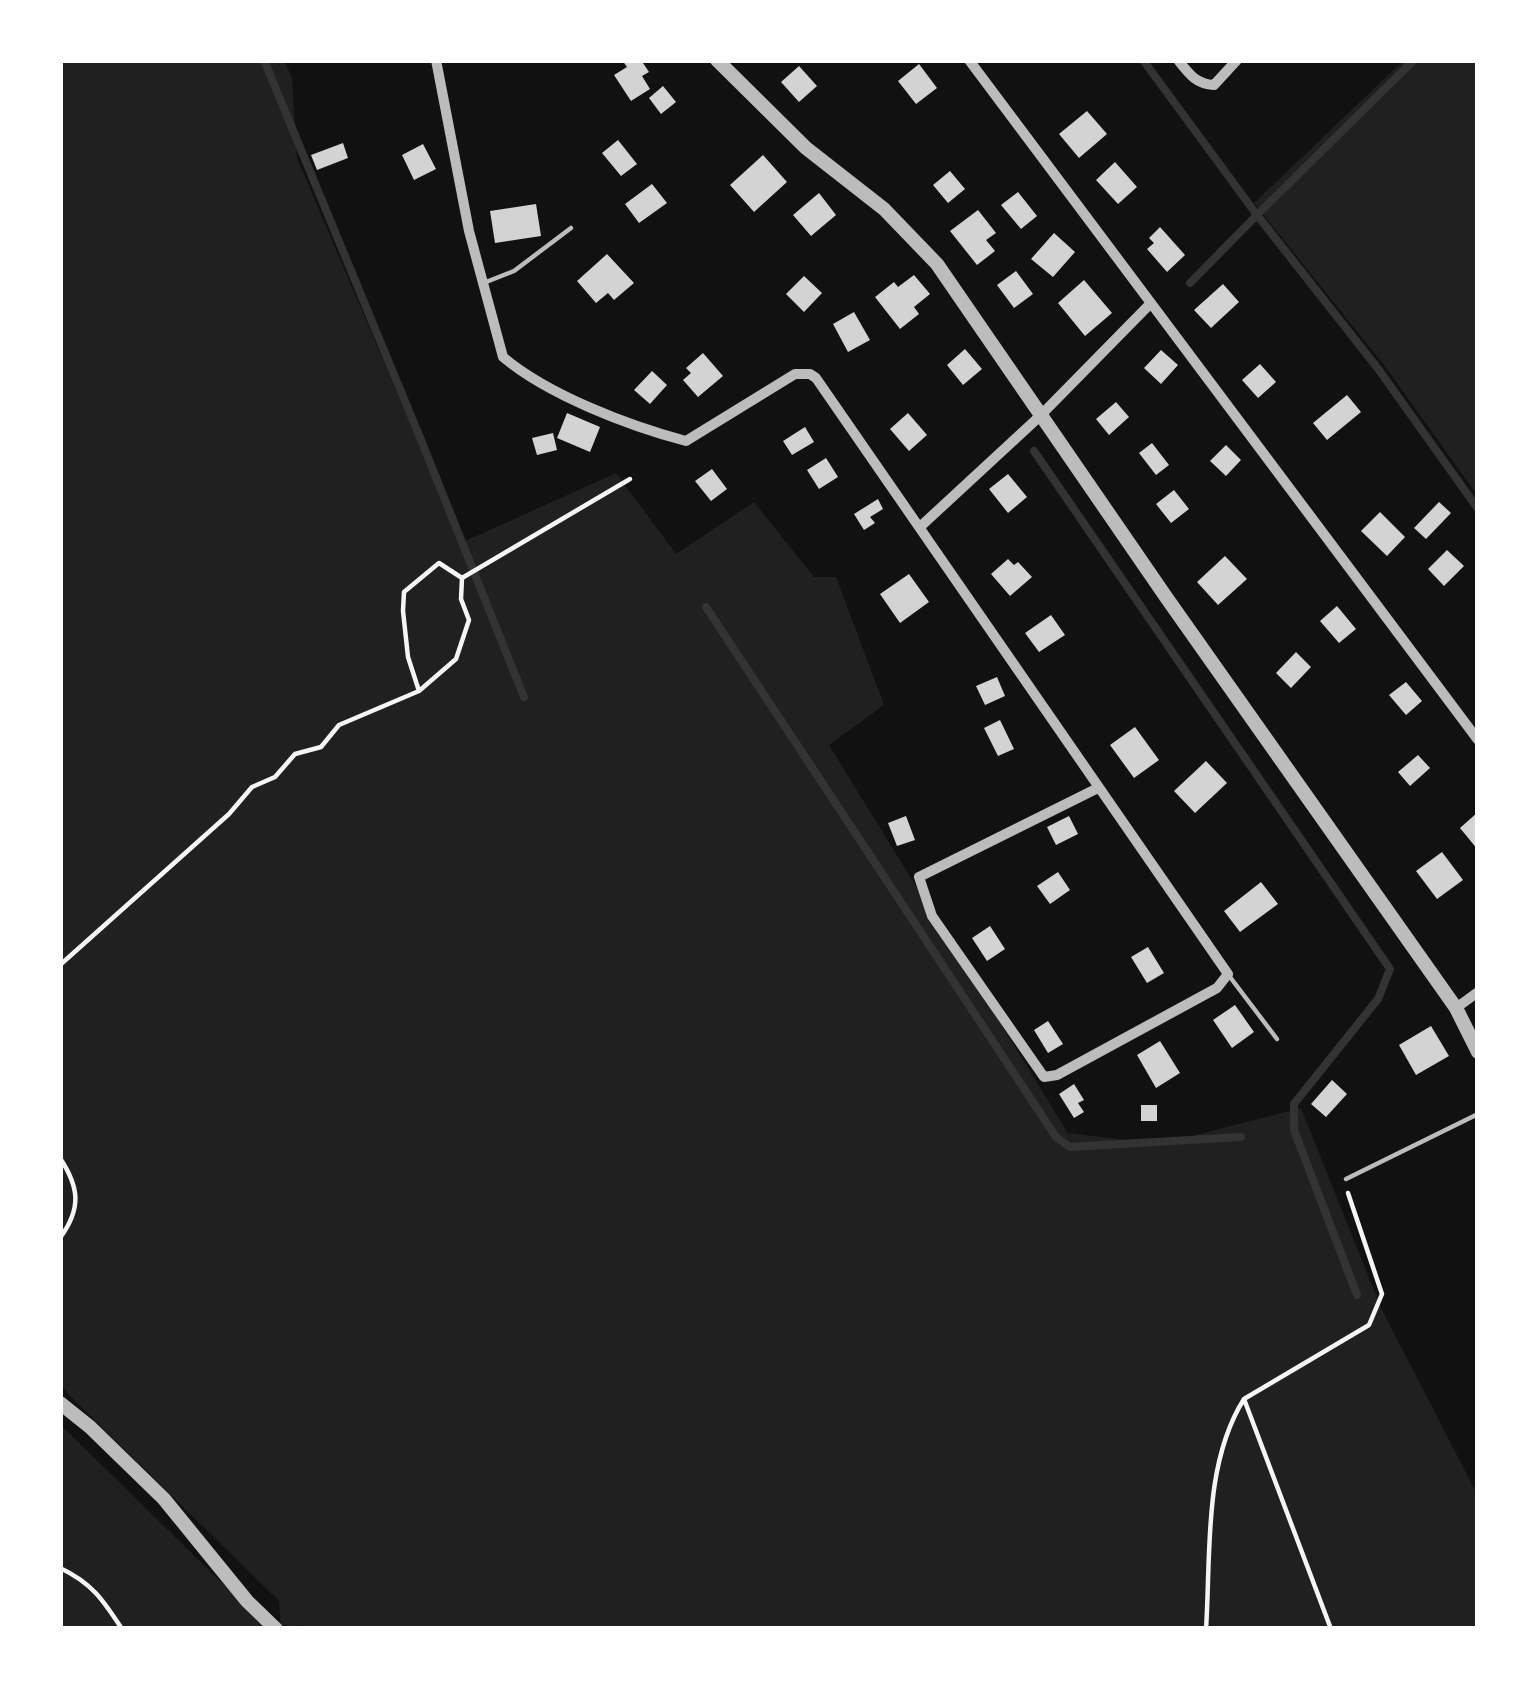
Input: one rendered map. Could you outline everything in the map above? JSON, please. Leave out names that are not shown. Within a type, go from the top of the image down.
[{"type":"street","points":[[436,60],[469,231],[503,357],[542,384],[624,420],[686,440],[795,374],[816,378],[1228,974],[1216,988],[1057,1075],[1044,1077],[932,916],[919,877],[1098,788]]},
{"type":"street","points":[[717,60],[806,148],[866,194],[938,264],[1456,1008],[1478,1052]]},
{"type":"street","points":[[969,60],[1478,740]]},
{"type":"street","points":[[1178,60],[1201,84],[1214,85],[1238,60]]},
{"type":"street","points":[[921,526],[1040,416],[1151,303]]},
{"type":"street","points":[[1456,1008],[1478,992]]},
{"type":"street","points":[[60,1403],[164,1499],[275,1629]]},
{"type":"lane","points":[[482,283],[514,272],[571,228]]},
{"type":"lane","points":[[1228,974],[1277,1039]]},
{"type":"lane","points":[[1346,1179],[1478,1114]]},
{"type":"path","points":[[464,577],[630,479]]},
{"type":"path","points":[[419,691],[408,657],[404,592],[439,563],[464,577]]},
{"type":"path","points":[[60,965],[229,814],[252,787],[275,777],[295,754],[321,747],[339,725],[419,691],[456,659],[469,620],[461,599],[464,577]]},
{"type":"path","points":[[60,1112],[60,1123]]},
{"type":"path","points":[[60,1158],[75,1182],[75,1206],[60,1238]]},
{"type":"path","points":[[1206,1629],[1216,1466],[1236,1412],[1244,1399],[1369,1325],[1382,1294],[1349,1202],[1346,1179]]},
{"type":"path","points":[[1244,1399],[1330,1629]]},
{"type":"path","points":[[60,1568],[83,1579],[104,1600],[122,1629]]},
{"type":"shaded area","points":[[60,60],[284,60],[292,78],[297,158],[461,543],[616,473],[676,554],[754,502],[814,577],[836,577],[884,705],[829,745],[1068,1133],[1161,1144],[1301,1108],[1381,1308],[1478,1496],[1478,1629],[307,1629],[303,1625],[302,1629],[281,1629],[279,1601],[70,1396],[60,1383]]},
{"type":"shaded area","points":[[1404,60],[1478,60],[1478,496],[1384,365],[1254,203]]},
{"type":"shaded area","points":[[60,1424],[269,1629],[60,1629]]},
{"type":"building","points":[[622,60],[641,60],[649,72],[642,76],[650,89],[631,101],[614,75],[627,67]]},
{"type":"building","points":[[919,64],[937,88],[916,104],[898,81]]},
{"type":"building","points":[[799,66],[817,86],[799,102],[781,82]]},
{"type":"building","points":[[663,86],[676,102],[661,114],[649,98]]},
{"type":"building","points":[[1087,111],[1107,134],[1079,158],[1059,134]]},
{"type":"building","points":[[618,140],[637,164],[621,176],[602,153]]},
{"type":"building","points":[[343,143],[348,158],[317,170],[311,155]]},
{"type":"building","points":[[423,144],[436,169],[414,180],[402,155]]},
{"type":"building","points":[[763,155],[787,182],[754,212],[730,185]]},
{"type":"building","points":[[1115,162],[1137,187],[1118,204],[1096,180]]},
{"type":"building","points":[[950,171],[965,189],[948,203],[933,185]]},
{"type":"building","points":[[652,184],[667,203],[639,223],[625,204]]},
{"type":"building","points":[[1018,192],[1037,216],[1021,229],[1001,205]]},
{"type":"building","points":[[819,193],[836,215],[811,236],[793,215]]},
{"type":"building","points":[[536,204],[541,236],[495,243],[490,211]]},
{"type":"building","points":[[978,210],[996,233],[986,240],[995,251],[977,265],[950,231]]},
{"type":"building","points":[[1160,227],[1185,255],[1167,272],[1147,249],[1154,243],[1149,238]]},
{"type":"building","points":[[1054,233],[1075,252],[1053,277],[1031,259]]},
{"type":"building","points":[[607,254],[634,283],[614,300],[608,293],[596,303],[577,281]]},
{"type":"building","points":[[1016,271],[1033,294],[1014,308],[997,285]]},
{"type":"building","points":[[914,275],[930,294],[914,307],[919,314],[900,329],[875,297],[894,282],[898,287]]},
{"type":"building","points":[[804,276],[822,293],[804,312],[786,294]]},
{"type":"building","points":[[1084,280],[1112,313],[1085,336],[1058,303]]},
{"type":"building","points":[[1223,284],[1239,302],[1211,328],[1194,310]]},
{"type":"building","points":[[854,312],[870,340],[848,352],[833,324]]},
{"type":"building","points":[[965,349],[982,369],[963,385],[947,365]]},
{"type":"building","points":[[1161,350],[1178,365],[1161,384],[1144,368]]},
{"type":"building","points":[[703,353],[723,376],[698,397],[683,380],[691,373],[686,368]]},
{"type":"building","points":[[1260,364],[1276,382],[1258,398],[1242,380]]},
{"type":"building","points":[[652,371],[667,385],[650,404],[634,390]]},
{"type":"building","points":[[1347,395],[1361,412],[1327,440],[1313,423]]},
{"type":"building","points":[[1116,402],[1129,417],[1109,435],[1096,419]]},
{"type":"building","points":[[567,413],[600,427],[590,452],[557,438]]},
{"type":"building","points":[[908,413],[927,435],[909,451],[890,429]]},
{"type":"building","points":[[805,427],[814,442],[792,455],[783,441]]},
{"type":"building","points":[[553,433],[557,450],[537,455],[532,438]]},
{"type":"building","points":[[1152,443],[1169,465],[1156,475],[1139,453]]},
{"type":"building","points":[[1226,445],[1241,460],[1226,476],[1210,461]]},
{"type":"building","points":[[826,458],[838,477],[819,489],[807,470]]},
{"type":"building","points":[[712,469],[727,489],[711,501],[695,481]]},
{"type":"building","points":[[1008,474],[1027,497],[1008,513],[989,489]]},
{"type":"building","points":[[1174,490],[1189,509],[1171,523],[1156,504]]},
{"type":"building","points":[[878,499],[883,509],[870,517],[875,523],[864,530],[854,514]]},
{"type":"building","points":[[1439,502],[1451,513],[1426,539],[1414,528]]},
{"type":"building","points":[[1380,512],[1405,537],[1387,556],[1361,531]]},
{"type":"building","points":[[1447,550],[1464,566],[1444,586],[1428,569]]},
{"type":"building","points":[[1225,556],[1247,579],[1218,605],[1197,582]]},
{"type":"building","points":[[1008,559],[1032,577],[1010,596],[991,574]]},
{"type":"building","points":[[909,574],[929,602],[900,623],[880,594]]},
{"type":"building","points":[[1337,606],[1356,629],[1339,643],[1320,621]]},
{"type":"building","points":[[1051,615],[1065,635],[1039,652],[1025,633]]},
{"type":"building","points":[[1296,652],[1311,667],[1291,688],[1276,673]]},
{"type":"building","points":[[997,677],[1005,696],[985,705],[976,686]]},
{"type":"building","points":[[1406,682],[1422,701],[1406,715],[1389,695]]},
{"type":"building","points":[[1000,720],[1014,749],[998,756],[984,728]]},
{"type":"building","points":[[1135,727],[1159,760],[1134,778],[1110,745]]},
{"type":"building","points":[[1418,755],[1430,768],[1410,786],[1398,772]]},
{"type":"building","points":[[1206,761],[1227,783],[1195,813],[1174,791]]},
{"type":"building","points":[[1478,812],[1478,850],[1460,828]]},
{"type":"building","points":[[906,816],[915,840],[897,846],[888,823]]},
{"type":"building","points":[[1069,816],[1078,834],[1056,845],[1047,827]]},
{"type":"building","points":[[1442,852],[1463,880],[1437,899],[1416,871]]},
{"type":"building","points":[[1058,872],[1070,890],[1050,904],[1037,886]]},
{"type":"building","points":[[1261,882],[1278,904],[1240,932],[1224,911]]},
{"type":"building","points":[[990,926],[1005,949],[987,961],[972,938]]},
{"type":"building","points":[[1148,947],[1164,973],[1147,983],[1131,957]]},
{"type":"building","points":[[1235,1005],[1254,1032],[1232,1048],[1213,1020]]},
{"type":"building","points":[[1048,1021],[1063,1044],[1048,1053],[1034,1030]]},
{"type":"building","points":[[1431,1026],[1449,1056],[1416,1075],[1399,1045]]},
{"type":"building","points":[[1160,1041],[1180,1073],[1156,1088],[1137,1055]]},
{"type":"building","points":[[1332,1080],[1347,1094],[1326,1117],[1311,1104]]},
{"type":"building","points":[[1074,1084],[1084,1100],[1078,1103],[1084,1112],[1074,1118],[1059,1094]]},
{"type":"building","points":[[1141,1105],[1157,1105],[1157,1121],[1141,1121]]},
{"type":"waterway","points":[[264,60],[524,697]]},
{"type":"waterway","points":[[1143,60],[1257,215],[1190,283]]},
{"type":"waterway","points":[[1414,60],[1257,215],[1379,370],[1478,509]]},
{"type":"waterway","points":[[1034,451],[1390,969],[1378,999],[1294,1104],[1294,1130],[1357,1295]]},
{"type":"waterway","points":[[706,607],[1056,1137],[1070,1147],[1241,1137]]}]
